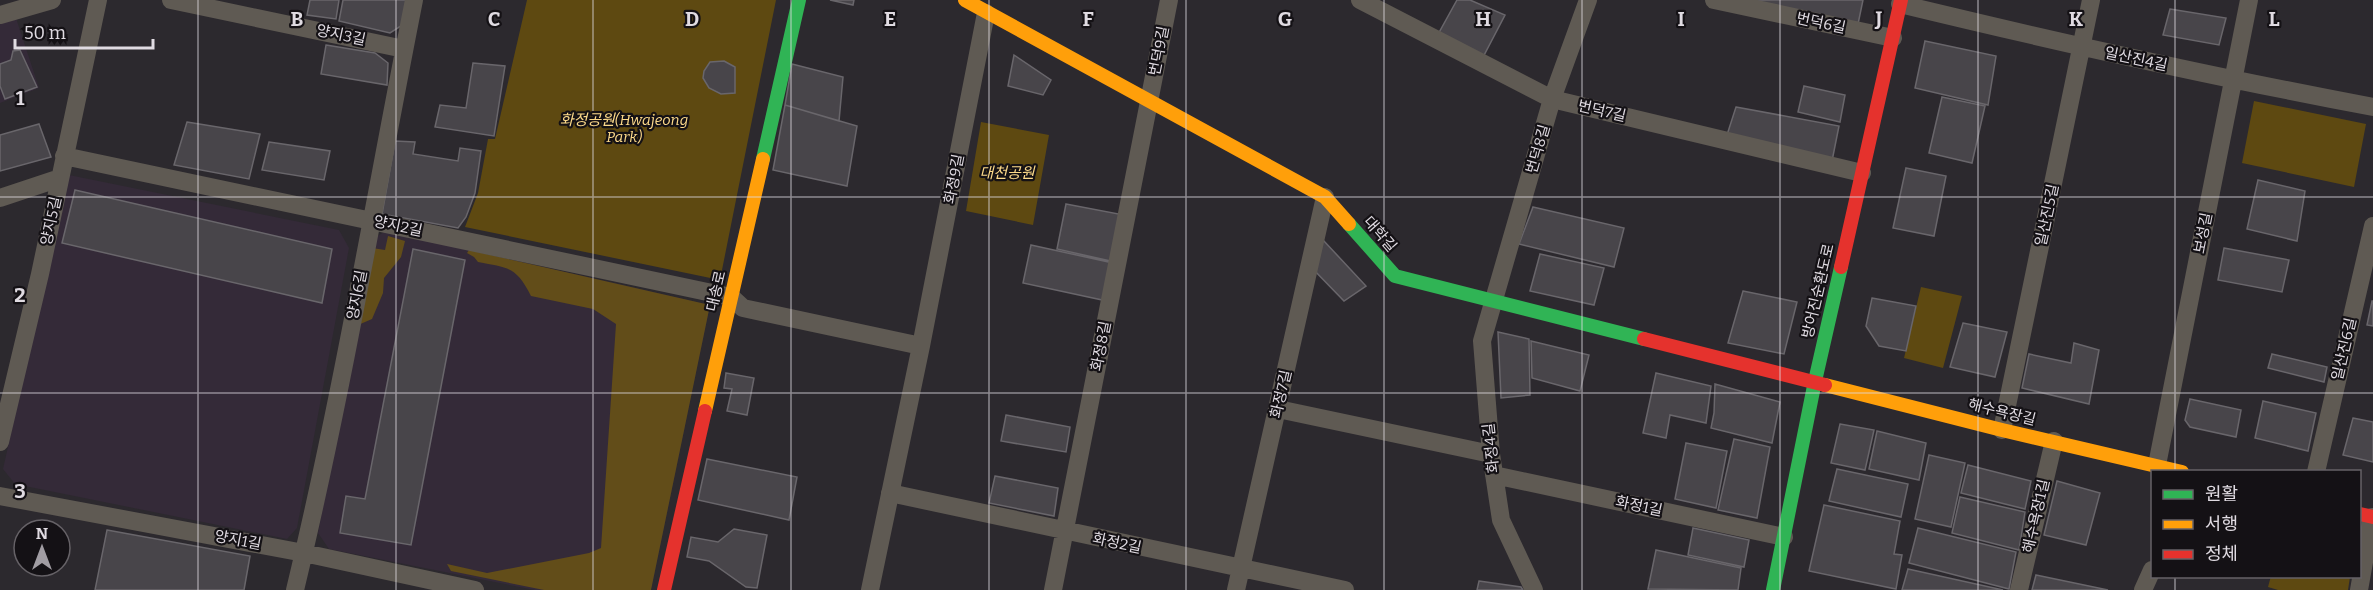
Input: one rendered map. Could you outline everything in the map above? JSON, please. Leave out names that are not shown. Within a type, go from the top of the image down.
[{"type":"street","points":[[0,15],[52,0]]},
{"type":"street","name":"양지5길","points":[[0,442],[40,274],[98,0]]},
{"type":"street","name":"양지3길","points":[[171,0],[404,49]]},
{"type":"street","name":"양지6길","points":[[295,590],[319,489],[414,0]]},
{"type":"street","name":"대송로","points":[[664,590],[799,0]]},
{"type":"street","name":"대학길","points":[[965,0],[1325,198],[1395,276],[1815,381]]},
{"type":"street","name":"번덕9길","points":[[1149,102],[1170,0]]},
{"type":"street","name":"번덕7길","points":[[1360,0],[1552,99],[1862,173]]},
{"type":"street","name":"번덕8길","points":[[1494,301],[1552,99],[1588,0]]},
{"type":"street","name":"번덕6길","points":[[1714,0],[1893,38]]},
{"type":"street","name":"일산진5길","points":[[2002,430],[2091,0]]},
{"type":"street","name":"보성길","points":[[2157,465],[2249,0]]},
{"type":"street","name":"방어진순환도로","points":[[1773,590],[1815,381],[1901,2]]},
{"type":"street","name":"일산진4길","points":[[1901,2],[2082,48],[2373,107]]},
{"type":"street","name":"화정9길","points":[[870,590],[921,346],[986,13]]},
{"type":"street","name":"화정8길","points":[[1053,590],[1149,102]]},
{"type":"street","name":"양지2길","points":[[64,156],[731,297]]},
{"type":"street","points":[[0,198],[60,178]]},
{"type":"street","name":"화정7길","points":[[1236,590],[1325,198]]},
{"type":"street","name":"일산진6길","points":[[2316,470],[2373,226]]},
{"type":"street","points":[[731,297],[743,308],[921,346]]},
{"type":"street","name":"화정4길","points":[[1494,301],[1482,341],[1491,454],[1501,519],[1534,590]]},
{"type":"street","name":"해수욕장길","points":[[1815,381],[2002,430],[2178,470]]},
{"type":"street","points":[[1278,409],[1491,454]]},
{"type":"street","name":"해수욕장1길","points":[[2019,590],[2054,441]]},
{"type":"street","name":"화정1길","points":[[1494,475],[1784,537]]},
{"type":"street","name":"화정2길","points":[[890,494],[1345,590]]},
{"type":"street","name":"양지1길","points":[[0,496],[304,553],[475,590]]},
{"type":"street","points":[[2361,574],[2368,516]]},
{"type":"street","points":[[2143,590],[2151,572]]},
{"type":"shaded area","points":[[15,15],[39,88],[0,103],[0,19]]},
{"type":"shaded area","points":[[69,175],[339,230],[349,248],[297,528],[287,539],[15,484],[3,469]]},
{"type":"shaded area","points":[[386,231],[710,305],[651,590],[535,590],[329,549],[318,533],[374,238]]},
{"type":"shaded area","points":[[388,236],[405,241],[401,257],[384,278],[383,293],[372,319],[358,325],[372,248],[385,250]]},
{"type":"shaded area","points":[[469,250],[710,305],[651,590],[544,590],[451,571],[447,564],[487,573],[589,553],[601,548],[616,324],[593,309],[531,296],[516,274],[504,267],[478,262],[467,253]]},
{"type":"green space","name":"화정공원(Hwajeong Park)","points":[[527,0],[776,0],[720,280],[465,227],[478,193],[488,139],[495,139]]},
{"type":"green space","points":[[2254,101],[2366,124],[2354,187],[2242,163]]},
{"type":"green space","name":"대천공원","points":[[981,122],[1049,135],[1033,225],[966,211]]},
{"type":"green space","points":[[1921,287],[1962,296],[1943,368],[1904,358]]},
{"type":"green space","points":[[2270,578],[2350,578],[2348,590],[2278,590],[2268,587]]},
{"type":"building","points":[[310,0],[339,0],[336,19],[307,15]]},
{"type":"building","points":[[343,0],[409,0],[404,24],[390,33],[339,21]]},
{"type":"building","points":[[830,0],[854,0],[853,5]]},
{"type":"building","points":[[1457,0],[1470,0],[1505,15],[1481,61],[1436,38]]},
{"type":"building","points":[[1737,0],[1863,0],[1858,24]]},
{"type":"building","points":[[2170,9],[2226,18],[2219,45],[2163,35]]},
{"type":"building","points":[[1925,41],[1996,56],[1988,105],[1915,88]]},
{"type":"building","points":[[326,45],[375,53],[388,63],[387,85],[321,74]]},
{"type":"building","points":[[20,50],[37,87],[5,99],[0,86],[0,64],[11,60],[13,51]]},
{"type":"building","points":[[1014,55],[1051,80],[1043,95],[1008,86]]},
{"type":"building","points":[[724,61],[735,67],[735,93],[721,94],[709,88],[703,78],[704,71],[710,62]]},
{"type":"building","points":[[473,63],[505,66],[494,136],[435,127],[440,105],[466,108]]},
{"type":"building","points":[[792,64],[843,77],[839,121],[785,105]]},
{"type":"building","points":[[1804,86],[1845,95],[1840,122],[1798,112]]},
{"type":"building","points":[[1942,97],[1985,106],[1972,163],[1929,153]]},
{"type":"building","points":[[785,105],[857,126],[847,186],[773,170]]},
{"type":"building","points":[[1736,107],[1839,126],[1832,161],[1726,138]]},
{"type":"building","points":[[187,122],[260,134],[249,179],[174,165]]},
{"type":"building","points":[[39,124],[51,157],[0,171],[0,135]]},
{"type":"building","points":[[395,141],[415,142],[413,154],[458,161],[460,148],[481,151],[475,193],[466,217],[458,228],[382,214]]},
{"type":"building","points":[[269,142],[330,151],[324,180],[262,170]]},
{"type":"building","points":[[1906,168],[1946,176],[1934,236],[1893,228]]},
{"type":"building","points":[[2258,180],[2305,191],[2297,241],[2247,229]]},
{"type":"building","points":[[75,190],[332,249],[322,303],[62,243]]},
{"type":"building","points":[[1066,204],[1124,215],[1115,262],[1057,249]]},
{"type":"building","points":[[1533,207],[1624,228],[1614,267],[1519,244]]},
{"type":"building","points":[[1323,240],[1366,286],[1344,301],[1312,268]]},
{"type":"building","points":[[1031,245],[1113,263],[1107,301],[1023,283]]},
{"type":"building","points":[[2224,248],[2289,260],[2282,292],[2218,280]]},
{"type":"building","points":[[413,249],[465,260],[411,545],[340,533],[346,496],[365,499]]},
{"type":"building","points":[[1540,254],[1604,268],[1594,305],[1530,291]]},
{"type":"building","points":[[1743,291],[1797,302],[1784,354],[1728,343]]},
{"type":"building","points":[[1872,298],[1916,306],[1906,351],[1879,346],[1866,326]]},
{"type":"building","points":[[2373,301],[2373,326],[2367,325]]},
{"type":"building","points":[[1963,323],[2007,332],[1995,377],[1950,367]]},
{"type":"building","points":[[1498,332],[1529,339],[1530,395],[1501,398]]},
{"type":"building","points":[[1531,341],[1589,355],[1580,391],[1532,378]]},
{"type":"building","points":[[2074,343],[2099,350],[2089,404],[2022,388],[2029,354],[2071,363]]},
{"type":"building","points":[[2272,354],[2327,367],[2324,382],[2268,368]]},
{"type":"building","points":[[726,373],[754,378],[747,415],[727,411],[732,389],[724,388]]},
{"type":"building","points":[[1656,373],[1711,386],[1706,423],[1670,415],[1666,438],[1643,433]]},
{"type":"building","points":[[1715,384],[1780,402],[1772,443],[1711,428]]},
{"type":"building","points":[[2190,399],[2241,410],[2236,437],[2190,427],[2185,420]]},
{"type":"building","points":[[2263,401],[2316,413],[2308,451],[2255,438]]},
{"type":"building","points":[[1006,415],[1070,427],[1066,452],[1001,441]]},
{"type":"building","points":[[2353,418],[2373,422],[2373,462],[2343,455]]},
{"type":"building","points":[[1840,424],[1874,430],[1865,470],[1831,463]]},
{"type":"building","points":[[1877,431],[1926,443],[1919,480],[1869,469]]},
{"type":"building","points":[[1734,439],[1770,447],[1757,518],[1718,510]]},
{"type":"building","points":[[1686,443],[1727,451],[1716,508],[1675,499]]},
{"type":"building","points":[[1929,455],[1965,463],[1951,527],[1915,519]]},
{"type":"building","points":[[707,459],[797,477],[789,520],[698,500]]},
{"type":"building","points":[[1968,465],[2031,481],[2025,509],[1961,493]]},
{"type":"building","points":[[1837,469],[1908,484],[1901,517],[1829,501]]},
{"type":"building","points":[[995,476],[1058,488],[1054,516],[989,503]]},
{"type":"building","points":[[2057,481],[2100,493],[2086,545],[2044,535]]},
{"type":"building","points":[[1960,497],[2025,512],[2019,550],[1952,533]]},
{"type":"building","points":[[1824,505],[1900,521],[1894,554],[1902,555],[1896,589],[1809,571]]},
{"type":"building","points":[[1693,528],[1749,540],[1744,567],[1688,555]]},
{"type":"building","points":[[1918,528],[2016,552],[2009,589],[1909,563]]},
{"type":"building","points":[[734,529],[767,535],[757,588],[746,587],[709,561],[687,557],[691,537],[718,542]]},
{"type":"building","points":[[107,530],[250,556],[244,590],[95,590]]},
{"type":"building","points":[[1656,550],[1741,568],[1738,590],[1648,589]]},
{"type":"building","points":[[1908,569],[2003,590],[1902,590]]},
{"type":"building","points":[[2036,575],[2108,590],[2032,590]]},
{"type":"building","points":[[1479,581],[1521,587],[1523,590],[1477,590]]},
{"type":"traffic: fast","points":[[763,159],[799,0]]},
{"type":"traffic: fast","points":[[1349,224],[1395,276],[1644,339]]},
{"type":"traffic: fast","points":[[1773,590],[1815,381],[1841,267]]},
{"type":"traffic: slow","points":[[965,0],[1325,197],[1349,224]]},
{"type":"traffic: slow","points":[[705,411],[763,159]]},
{"type":"traffic: slow","points":[[1825,385],[2173,470]]},
{"type":"traffic: jam","points":[[1841,267],[1901,0]]},
{"type":"traffic: jam","points":[[1644,339],[1825,385]]},
{"type":"traffic: jam","points":[[664,590],[705,411]]},
{"type":"traffic: jam","points":[[2361,514],[2373,517]]}]
